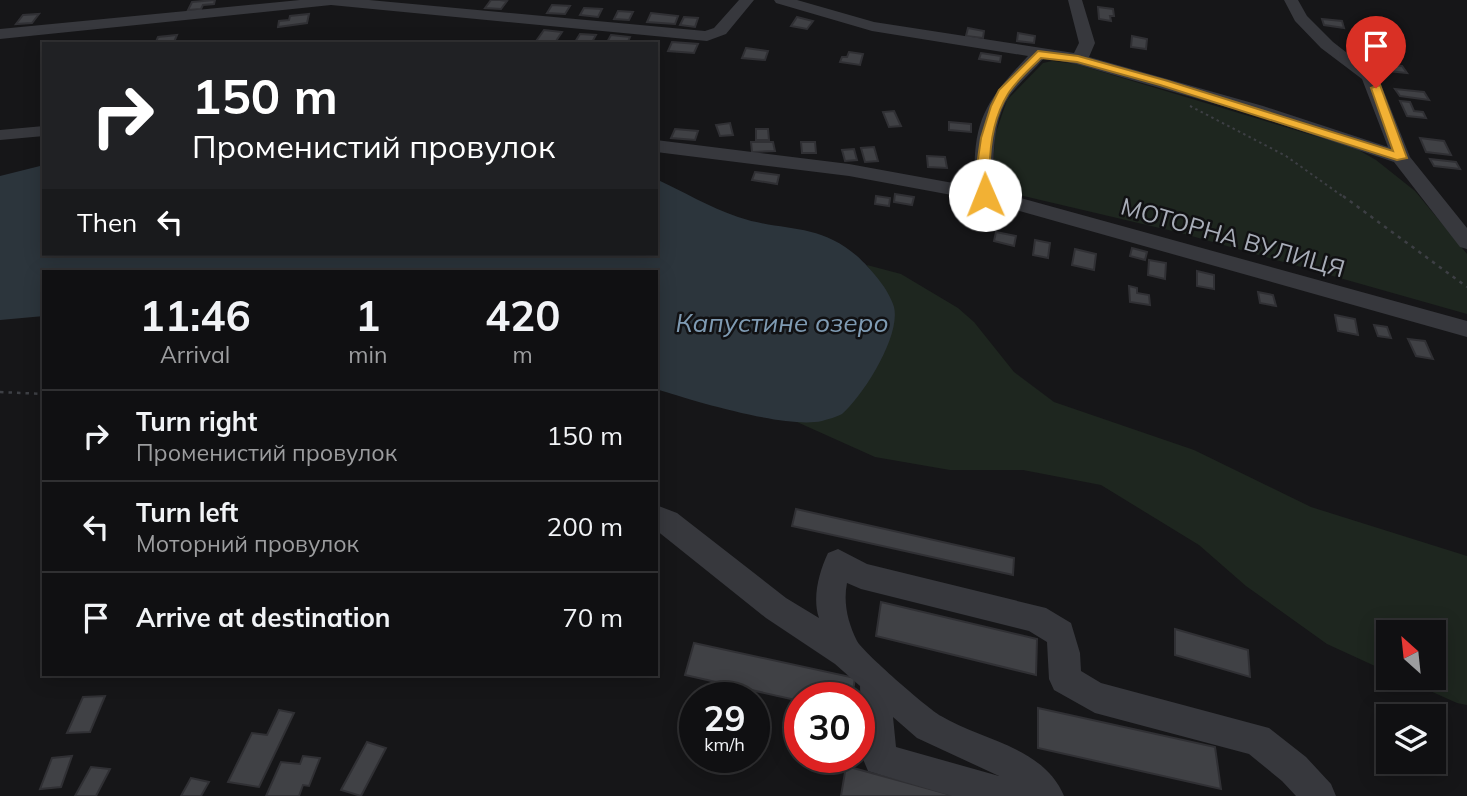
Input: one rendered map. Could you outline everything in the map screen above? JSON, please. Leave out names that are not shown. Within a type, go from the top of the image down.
[{"type":"street","points":[[0,34],[351,1],[708,36],[720,31],[747,0]]},
{"type":"street","points":[[781,0],[872,26],[1038,55],[1078,59],[1243,106],[1401,158]]},
{"type":"street","points":[[1075,0],[1087,43],[1086,50],[1078,59]]},
{"type":"street","points":[[1291,0],[1300,18],[1327,45],[1370,77],[1401,158],[1467,242]]},
{"type":"street","points":[[985,195],[983,173],[986,138],[996,106],[1003,92],[1038,55]]},
{"type":"street","points":[[0,135],[42,131]]},
{"type":"street","name":"МОТОРНА ВУЛИЦЯ","points":[[658,146],[849,170],[985,195],[1467,329]]},
{"type":"street","points":[[658,518],[667,522],[776,608],[846,653],[928,727],[1009,762],[1046,796]]},
{"type":"street","points":[[846,653],[831,611],[831,592],[838,562],[861,576],[1035,618],[1060,633],[1065,653],[1065,679],[1095,697],[1256,740],[1294,769],[1320,796]]},
{"type":"street","points":[[874,679],[880,759],[1001,793],[1022,796]]},
{"type":"path","points":[[1181,102],[1283,154],[1427,262],[1467,288]]},
{"type":"path","points":[[0,392],[42,394]]},
{"type":"shaded area","points":[[1052,61],[1076,64],[1355,148],[1376,160],[1415,191],[1467,254],[1467,314],[1181,233],[1006,192],[993,169],[995,135],[1007,100],[1043,63]]},
{"type":"shaded area","points":[[867,265],[901,274],[958,308],[974,322],[1014,372],[1054,402],[1194,450],[1311,507],[1467,556],[1467,705],[1428,690],[1446,690],[1446,620],[1376,620],[1376,666],[1327,644],[1246,586],[1199,545],[1101,485],[1023,470],[950,470],[875,457],[797,422],[820,421],[887,294]]},
{"type":"water","name":"Капустине озеро","points":[[42,166],[42,256],[658,256],[658,180],[738,217],[814,233],[842,245],[857,256],[884,286],[892,300],[895,319],[879,365],[851,405],[838,416],[806,422],[764,418],[658,390],[658,270],[42,270],[42,316],[0,320],[0,176]]},
{"type":"building","points":[[215,0],[214,4],[203,5],[201,9],[188,10],[192,2]]},
{"type":"building","points":[[491,0],[507,1],[501,9],[485,8]]},
{"type":"building","points":[[552,5],[570,6],[565,14],[547,13]]},
{"type":"building","points":[[1098,7],[1113,9],[1114,16],[1110,16],[1111,21],[1099,19]]},
{"type":"building","points":[[584,8],[602,9],[598,17],[580,15]]},
{"type":"building","points":[[618,11],[633,12],[629,20],[614,19]]},
{"type":"building","points":[[651,13],[678,16],[675,24],[647,22]]},
{"type":"building","points":[[39,14],[32,23],[16,24],[23,15]]},
{"type":"building","points":[[309,14],[307,23],[278,27],[279,21],[289,20],[290,16]]},
{"type":"building","points":[[684,17],[698,18],[695,27],[680,25]]},
{"type":"building","points":[[797,17],[813,21],[807,29],[791,26]]},
{"type":"building","points":[[1322,19],[1342,21],[1344,28],[1324,25]]},
{"type":"building","points":[[968,28],[984,31],[983,38],[966,36]]},
{"type":"building","points":[[544,30],[562,32],[556,41],[535,42]]},
{"type":"building","points":[[1018,33],[1035,36],[1034,43],[1017,41]]},
{"type":"building","points":[[580,34],[596,35],[592,42],[575,42]]},
{"type":"building","points":[[177,35],[174,42],[156,42],[158,37]]},
{"type":"building","points":[[611,35],[630,37],[628,42],[607,42]]},
{"type":"building","points":[[1132,36],[1147,39],[1146,49],[1131,47]]},
{"type":"building","points":[[672,42],[698,44],[694,53],[668,51]]},
{"type":"building","points":[[746,48],[768,51],[765,60],[742,58]]},
{"type":"building","points":[[1365,49],[1388,51],[1394,59],[1369,55]]},
{"type":"building","points":[[849,52],[863,54],[860,65],[840,62]]},
{"type":"building","points":[[981,53],[1001,56],[1000,62],[979,59]]},
{"type":"building","points":[[1383,64],[1402,66],[1407,73],[1388,71]]},
{"type":"building","points":[[1395,89],[1424,92],[1429,100],[1400,96]]},
{"type":"building","points":[[1400,101],[1410,102],[1414,111],[1423,112],[1426,118],[1407,116]]},
{"type":"building","points":[[894,111],[901,126],[889,127],[883,112]]},
{"type":"building","points":[[949,122],[971,124],[971,132],[949,130]]},
{"type":"building","points":[[730,123],[733,135],[720,136],[716,125]]},
{"type":"building","points":[[675,129],[698,131],[695,140],[671,138]]},
{"type":"building","points":[[756,129],[768,129],[769,140],[756,140]]},
{"type":"building","points":[[1420,138],[1444,141],[1451,155],[1426,152]]},
{"type":"building","points":[[751,142],[773,142],[775,151],[752,152]]},
{"type":"building","points":[[801,142],[815,142],[816,153],[802,153]]},
{"type":"building","points":[[874,147],[878,161],[865,162],[861,148]]},
{"type":"building","points":[[854,149],[857,160],[845,161],[842,150]]},
{"type":"building","points":[[927,156],[945,157],[947,168],[928,167]]},
{"type":"building","points":[[1430,159],[1456,162],[1460,169],[1434,166]]},
{"type":"building","points":[[755,172],[779,175],[777,184],[752,180]]},
{"type":"building","points":[[895,194],[914,197],[912,205],[894,202]]},
{"type":"building","points":[[876,196],[890,198],[889,206],[875,204]]},
{"type":"building","points":[[996,232],[1016,236],[1014,246],[994,241]]},
{"type":"building","points":[[1035,240],[1050,243],[1048,258],[1033,255]]},
{"type":"building","points":[[1132,248],[1147,252],[1145,260],[1130,256]]},
{"type":"building","points":[[1075,249],[1096,254],[1094,270],[1072,265]]},
{"type":"building","points":[[1149,260],[1166,263],[1165,279],[1148,275]]},
{"type":"building","points":[[1197,271],[1214,275],[1214,289],[1197,286]]},
{"type":"building","points":[[1129,286],[1137,288],[1137,293],[1149,295],[1150,305],[1130,302]]},
{"type":"building","points":[[1258,292],[1273,295],[1276,306],[1260,303]]},
{"type":"building","points":[[1335,315],[1355,319],[1358,335],[1338,331]]},
{"type":"building","points":[[1374,325],[1387,327],[1391,338],[1378,336]]},
{"type":"building","points":[[1408,339],[1425,341],[1433,359],[1416,356]]},
{"type":"building","points":[[796,509],[1014,558],[1013,575],[792,526]]},
{"type":"building","points":[[881,602],[1037,639],[1036,675],[876,636]]},
{"type":"building","points":[[1175,629],[1248,650],[1250,677],[1175,655]]},
{"type":"building","points":[[694,643],[855,678],[854,682],[784,682],[784,697],[770,694],[770,682],[716,682],[685,675]]},
{"type":"building","points":[[105,696],[90,732],[67,733],[83,697]]},
{"type":"building","points":[[1038,708],[1215,747],[1221,789],[1038,748]]},
{"type":"building","points":[[279,710],[294,713],[259,787],[228,782],[252,733],[267,735]]},
{"type":"building","points":[[367,742],[386,748],[361,796],[341,790]]},
{"type":"building","points":[[72,756],[61,787],[40,789],[52,758]]},
{"type":"building","points":[[303,756],[320,758],[309,786],[303,785],[299,796],[266,796],[281,762],[300,764]]},
{"type":"building","points":[[91,767],[110,769],[96,796],[75,796]]},
{"type":"building","points":[[845,773],[871,773],[955,796],[841,796]]},
{"type":"building","points":[[191,778],[209,782],[201,796],[181,796]]},
{"type":"route","points":[[985,195],[983,173],[986,138],[996,106],[1003,92],[1038,55],[1078,59],[1164,83],[1401,158],[1376,88]]}]
